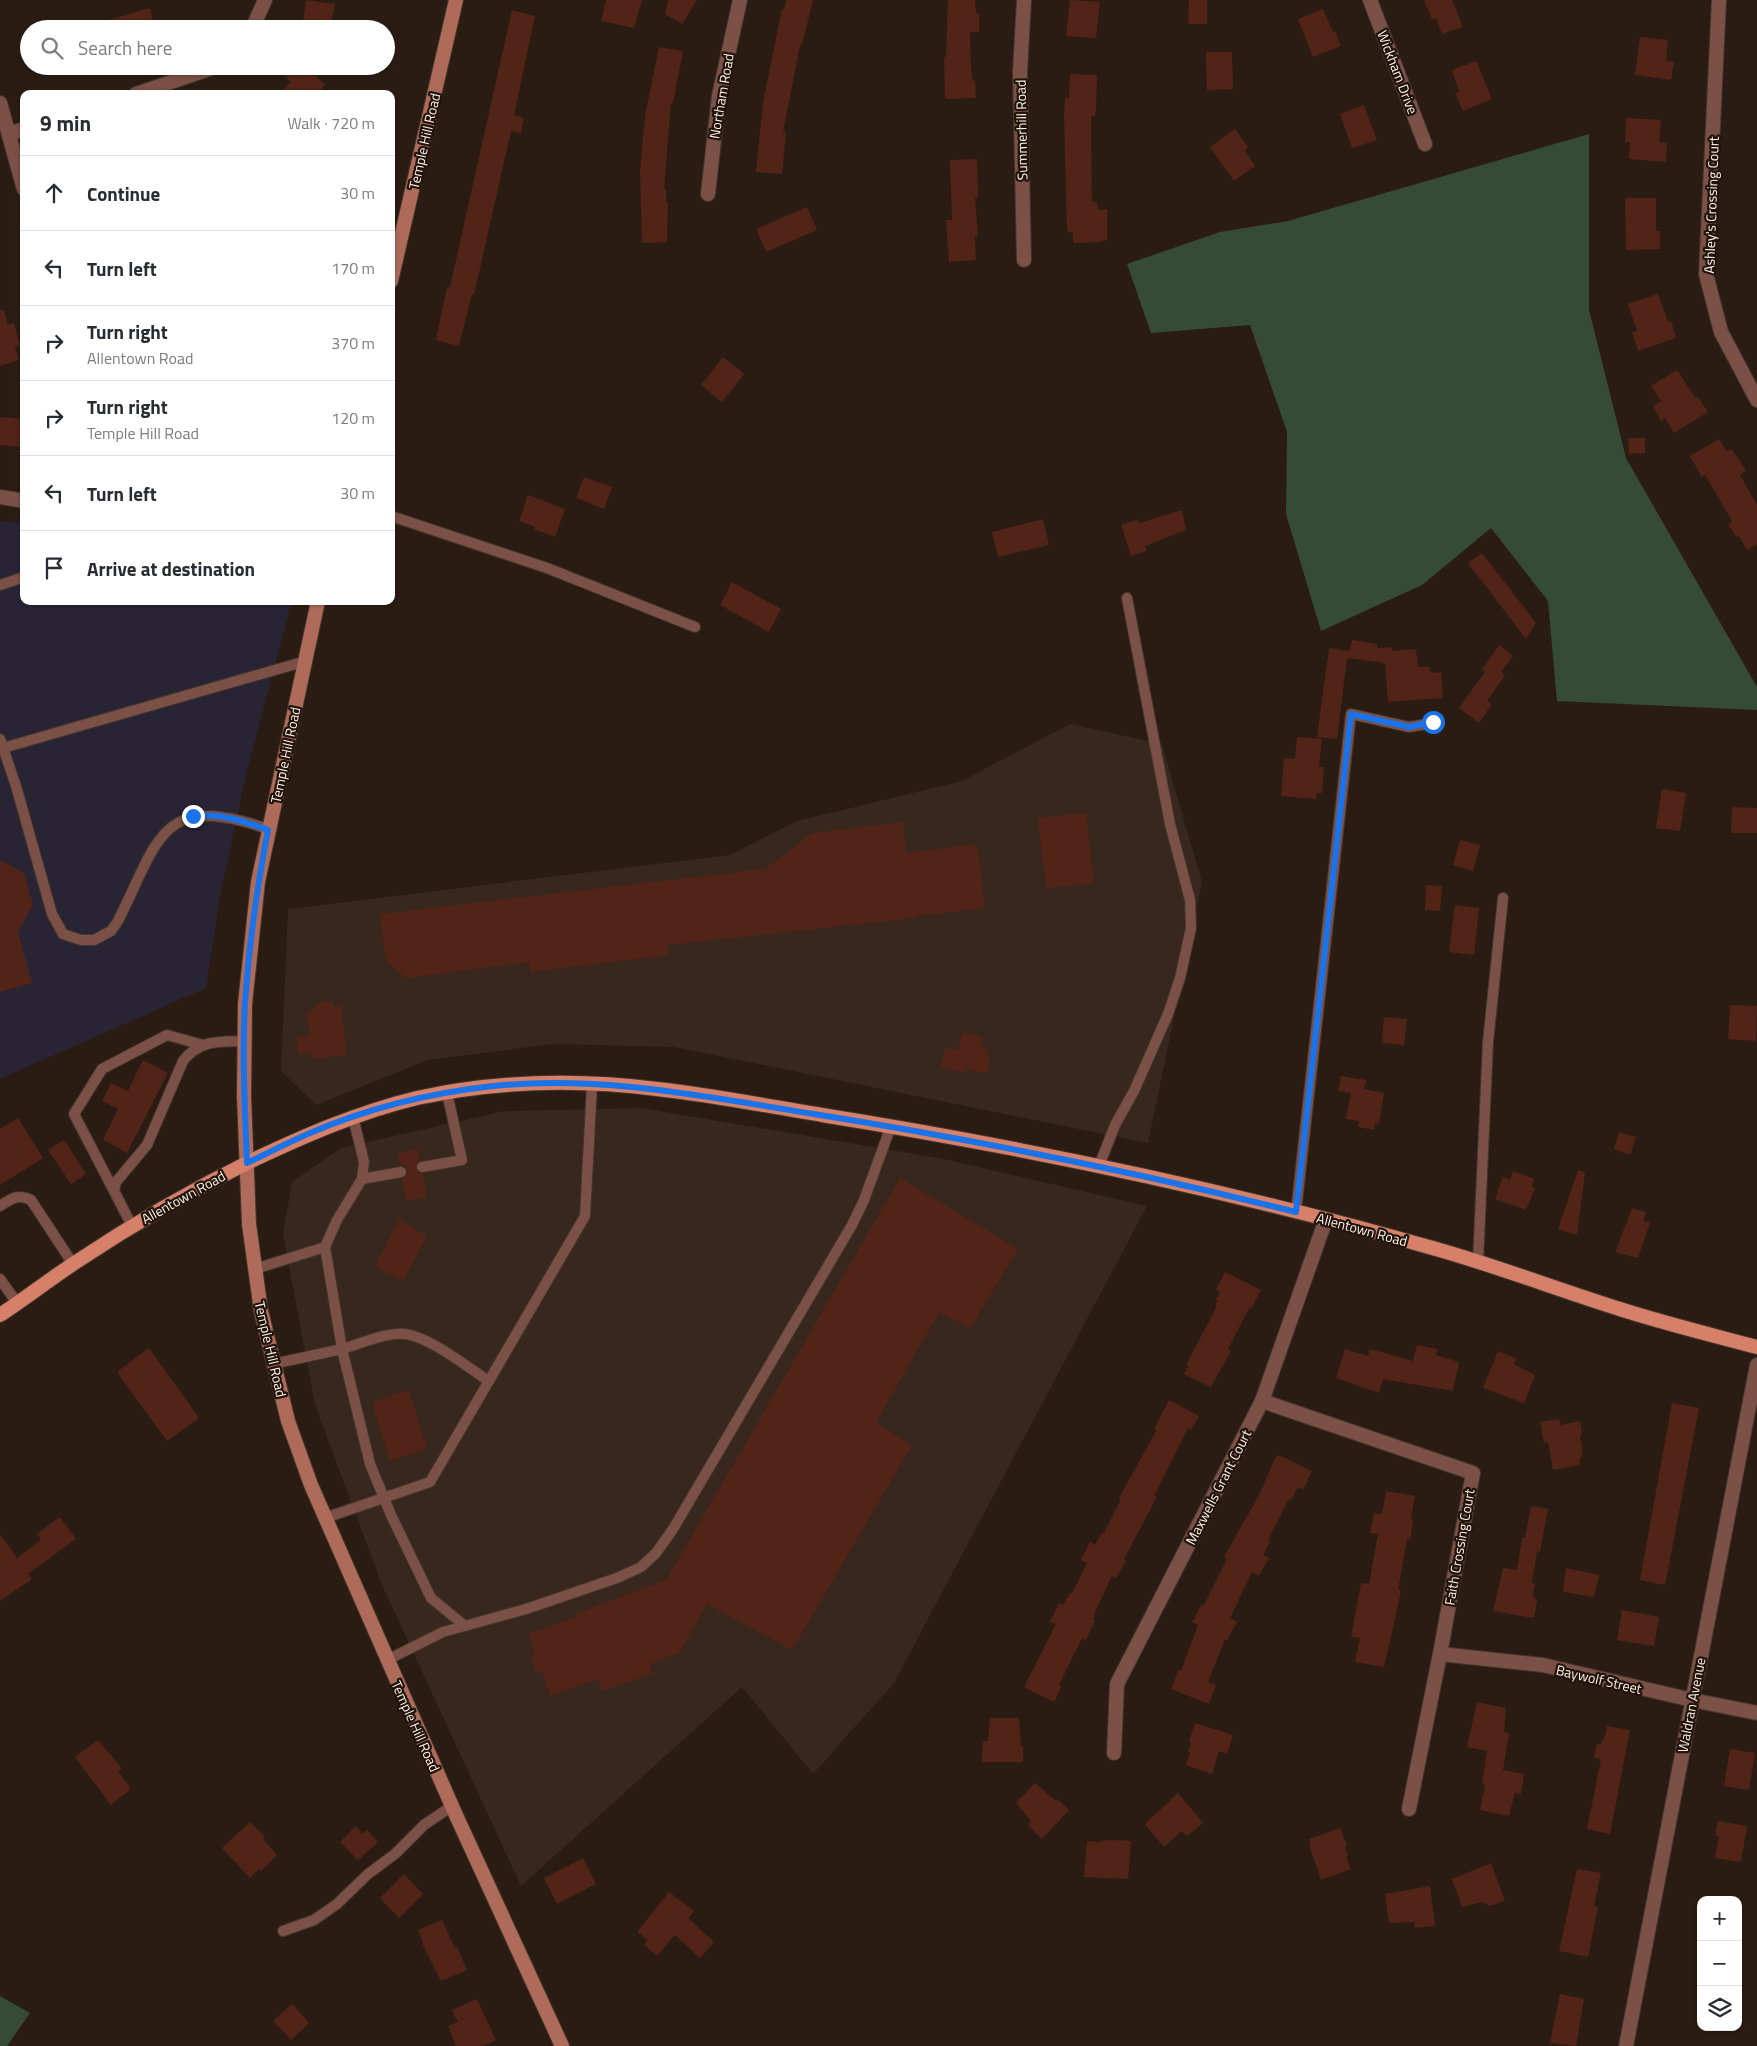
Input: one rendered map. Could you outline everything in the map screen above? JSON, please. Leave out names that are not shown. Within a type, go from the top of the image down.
[{"type":"main road","name":"Temple Hill Road","points":[[395,264],[456,0]]},
{"type":"main road","name":"Temple Hill Road","points":[[317,605],[258,882],[245,1004],[244,1096],[249,1224],[261,1311],[288,1421],[325,1518],[452,1806],[562,2046]]},
{"type":"main road","name":"Allentown Road","points":[[0,1315],[132,1226],[209,1181],[309,1133],[353,1117],[418,1098],[447,1093],[512,1085],[592,1085],[660,1089],[891,1126],[1099,1166],[1326,1219],[1478,1262],[1622,1310],[1757,1347]]},
{"type":"street","points":[[256,20],[265,0]]},
{"type":"street","name":"Northam Road","points":[[708,194],[719,96],[740,0]]},
{"type":"street","name":"Summerhill Road","points":[[1024,0],[1020,72],[1024,260]]},
{"type":"street","name":"Wickham Drive","points":[[1370,0],[1425,144]]},
{"type":"street","name":"Ashley's Crossing Court","points":[[1719,0],[1706,274],[1721,332],[1757,400]]},
{"type":"street","points":[[148,90],[192,75]]},
{"type":"street","points":[[0,103],[20,174]]},
{"type":"street","points":[[9,134],[20,130]]},
{"type":"street","points":[[0,497],[20,500]]},
{"type":"street","name":"Maxwells Grant Court","points":[[1114,1753],[1116,1684],[1262,1401],[1326,1219]]},
{"type":"street","name":"Waldran Avenue","points":[[1626,2046],[1757,1365]]},
{"type":"street","name":"Faith Crossing Court","points":[[1262,1401],[1473,1473],[1409,1809]]},
{"type":"street","name":"Baywolf Street","points":[[1440,1654],[1543,1666],[1757,1713]]},
{"type":"lane","points":[[395,517],[547,568],[695,627]]},
{"type":"lane","points":[[0,585],[20,579]]},
{"type":"lane","points":[[1099,1166],[1115,1125],[1134,1091],[1168,1014],[1180,978],[1191,928],[1190,900],[1170,824],[1127,598]]},
{"type":"lane","points":[[268,830],[244,821],[215,816],[193,816],[174,823],[158,841],[118,921],[111,931],[94,940],[72,938],[63,934],[52,914],[16,786],[1,744],[306,661]]},
{"type":"lane","points":[[1296,1212],[1351,714],[1409,727],[1433,722]]},
{"type":"lane","points":[[1478,1262],[1488,1042],[1503,898]]},
{"type":"lane","points":[[132,1226],[74,1114],[102,1070],[167,1035],[203,1045]]},
{"type":"lane","points":[[114,1191],[116,1182],[147,1145],[183,1061],[191,1050],[208,1042],[245,1041]]},
{"type":"lane","points":[[325,1518],[430,1482],[585,1216],[592,1085]]},
{"type":"lane","points":[[422,1168],[462,1160],[447,1093]]},
{"type":"lane","points":[[353,1117],[364,1162],[362,1179],[337,1220],[324,1246],[342,1349],[370,1464],[384,1499],[431,1598],[465,1626]]},
{"type":"lane","points":[[387,1660],[443,1632],[526,1609],[617,1578],[641,1566],[656,1553],[678,1521],[852,1225],[864,1200],[891,1126]]},
{"type":"lane","points":[[362,1179],[401,1172]]},
{"type":"lane","points":[[0,1206],[15,1196],[24,1196],[31,1200],[73,1264]]},
{"type":"lane","points":[[255,1269],[324,1246]]},
{"type":"lane","points":[[0,1279],[17,1303]]},
{"type":"lane","points":[[273,1364],[342,1349],[388,1336],[405,1334],[424,1339],[489,1382]]},
{"type":"lane","points":[[283,1931],[314,1920],[337,1904],[368,1874],[395,1854],[424,1825],[452,1806]]},
{"type":"shaded area","points":[[0,521],[20,523],[20,605],[291,605],[247,771],[221,891],[206,988],[0,1079]]},
{"type":"shaded area","points":[[1070,724],[1162,744],[1202,882],[1148,1143],[674,1047],[552,1044],[428,1060],[316,1105],[281,1071],[288,909],[730,855],[797,821],[962,781]]},
{"type":"shaded area","points":[[641,1108],[944,1159],[1147,1206],[894,1683],[813,1774],[742,1687],[521,1886],[382,1585],[315,1405],[283,1234],[292,1182],[341,1148],[505,1111]]},
{"type":"green space","points":[[1589,134],[1589,310],[1626,458],[1757,687],[1757,710],[1557,701],[1548,601],[1491,528],[1422,585],[1321,631],[1286,514],[1287,432],[1250,325],[1151,333],[1127,264],[1220,232],[1288,221]]},
{"type":"green space","points":[[0,1996],[30,2013],[7,2046],[0,2046]]},
{"type":"building","points":[[306,0],[335,4],[332,20],[303,20]]},
{"type":"building","points":[[606,0],[642,0],[634,28],[601,21]]},
{"type":"building","points":[[668,0],[697,0],[682,24],[665,14]]},
{"type":"building","points":[[786,0],[813,0],[802,45],[800,45],[783,132],[786,132],[782,174],[756,172],[763,102],[782,9],[784,10]]},
{"type":"building","points":[[948,0],[975,0],[976,13],[979,13],[979,32],[970,32],[971,68],[973,81],[975,81],[976,98],[945,99],[944,57],[946,57]]},
{"type":"building","points":[[1070,0],[1100,2],[1096,38],[1066,36]]},
{"type":"building","points":[[1189,0],[1207,0],[1207,24],[1188,24]]},
{"type":"building","points":[[1424,0],[1452,0],[1463,27],[1442,34],[1436,18],[1432,20]]},
{"type":"building","points":[[150,8],[153,20],[108,20]]},
{"type":"building","points":[[1323,9],[1341,46],[1313,57],[1298,19]]},
{"type":"building","points":[[512,10],[535,16],[514,115],[524,118],[521,133],[511,131],[474,295],[472,294],[459,346],[436,340],[447,287],[450,287]]},
{"type":"building","points":[[1640,37],[1668,40],[1666,61],[1674,62],[1671,80],[1635,75]]},
{"type":"building","points":[[659,47],[683,51],[673,103],[671,103],[664,189],[666,189],[666,202],[668,202],[667,242],[642,243],[640,171],[645,116]]},
{"type":"building","points":[[1206,52],[1232,52],[1233,89],[1207,90]]},
{"type":"building","points":[[1476,61],[1492,99],[1463,111],[1455,93],[1459,92],[1452,70]]},
{"type":"building","points":[[1070,74],[1097,75],[1095,116],[1091,116],[1092,202],[1097,202],[1098,210],[1107,209],[1107,240],[1099,242],[1073,243],[1073,233],[1067,231],[1064,117],[1065,97],[1069,98]]},
{"type":"building","points":[[284,75],[315,75],[325,85],[320,90],[283,90],[291,82]]},
{"type":"building","points":[[1364,105],[1377,140],[1352,148],[1340,114]]},
{"type":"building","points":[[1626,118],[1661,120],[1659,142],[1667,143],[1666,162],[1629,159],[1630,142],[1625,142]]},
{"type":"building","points":[[1235,129],[1248,147],[1245,150],[1255,166],[1234,181],[1210,147]]},
{"type":"building","points":[[977,159],[978,198],[975,198],[978,236],[975,236],[976,260],[949,262],[946,220],[952,220],[950,160]]},
{"type":"building","points":[[1625,198],[1656,198],[1656,231],[1660,231],[1660,249],[1626,250]]},
{"type":"building","points":[[807,207],[817,230],[766,252],[756,229]]},
{"type":"building","points":[[1658,294],[1668,322],[1671,321],[1676,338],[1638,351],[1632,332],[1637,331],[1628,304]]},
{"type":"building","points":[[0,310],[4,310],[8,325],[14,323],[20,345],[15,347],[19,360],[0,366]]},
{"type":"building","points":[[723,357],[744,374],[722,402],[701,385]]},
{"type":"building","points":[[1677,370],[1708,412],[1674,433],[1665,418],[1661,421],[1653,406],[1661,401],[1651,386]]},
{"type":"building","points":[[0,417],[20,419],[20,447],[0,445]]},
{"type":"building","points":[[1628,438],[1645,438],[1645,453],[1629,454]]},
{"type":"building","points":[[1719,439],[1726,451],[1732,450],[1746,471],[1740,475],[1757,505],[1757,544],[1747,550],[1739,536],[1736,537],[1728,524],[1732,521],[1705,475],[1702,477],[1690,456]]},
{"type":"building","points":[[584,477],[612,487],[604,509],[576,498]]},
{"type":"building","points":[[528,495],[565,509],[555,537],[519,521]]},
{"type":"building","points":[[1182,510],[1186,530],[1145,546],[1147,551],[1131,556],[1121,525],[1138,519],[1139,523]]},
{"type":"building","points":[[1043,519],[1049,545],[998,557],[992,532]]},
{"type":"building","points":[[1482,553],[1536,623],[1526,639],[1468,563]]},
{"type":"building","points":[[732,582],[781,609],[769,632],[720,605]]},
{"type":"building","points":[[1352,640],[1377,644],[1377,648],[1392,647],[1392,651],[1416,649],[1418,667],[1429,667],[1431,673],[1441,672],[1443,698],[1388,702],[1385,663],[1347,658],[1337,739],[1317,737],[1329,648],[1350,651]]},
{"type":"building","points":[[1499,645],[1513,656],[1501,672],[1505,675],[1487,701],[1492,704],[1479,723],[1459,708],[1485,672],[1482,670]]},
{"type":"building","points":[[1297,737],[1322,739],[1319,767],[1324,767],[1322,793],[1317,793],[1316,799],[1281,796],[1284,758],[1295,759]]},
{"type":"building","points":[[1662,789],[1686,793],[1680,831],[1656,828]]},
{"type":"building","points":[[1732,807],[1757,808],[1757,833],[1731,833]]},
{"type":"building","points":[[1086,813],[1094,883],[1046,888],[1038,818]]},
{"type":"building","points":[[903,822],[906,853],[977,844],[985,908],[916,916],[914,918],[668,945],[669,955],[530,972],[529,962],[406,978],[386,961],[380,914],[765,869],[812,833]]},
{"type":"building","points":[[1460,840],[1480,845],[1473,871],[1453,865]]},
{"type":"building","points":[[0,860],[24,873],[33,904],[18,933],[32,983],[0,992]]},
{"type":"building","points":[[1426,885],[1442,886],[1440,911],[1425,910]]},
{"type":"building","points":[[1455,905],[1479,908],[1474,955],[1449,952]]},
{"type":"building","points":[[333,1001],[333,1007],[341,1006],[347,1055],[313,1059],[312,1052],[298,1054],[296,1037],[310,1035],[307,1010],[316,1009],[315,1003]]},
{"type":"building","points":[[1730,1005],[1757,1006],[1756,1041],[1728,1039]]},
{"type":"building","points":[[1384,1017],[1407,1019],[1404,1045],[1382,1043]]},
{"type":"building","points":[[962,1032],[983,1037],[981,1046],[988,1048],[987,1055],[990,1056],[987,1073],[966,1069],[965,1073],[941,1067],[945,1047],[958,1050]]},
{"type":"building","points":[[143,1060],[168,1073],[127,1153],[103,1140],[118,1109],[102,1101],[111,1083],[128,1091]]},
{"type":"building","points":[[1341,1076],[1366,1080],[1364,1089],[1384,1093],[1379,1124],[1375,1123],[1374,1130],[1358,1127],[1359,1121],[1346,1119],[1351,1093],[1338,1091]]},
{"type":"building","points":[[18,1118],[43,1158],[0,1185],[0,1129]]},
{"type":"building","points":[[1619,1132],[1636,1137],[1630,1155],[1614,1149]]},
{"type":"building","points":[[64,1140],[86,1174],[71,1184],[48,1150]]},
{"type":"building","points":[[418,1149],[420,1160],[416,1164],[415,1169],[423,1174],[427,1197],[406,1201],[402,1179],[406,1177],[408,1171],[406,1167],[400,1165],[398,1153]]},
{"type":"building","points":[[1578,1170],[1585,1172],[1577,1235],[1558,1229]]},
{"type":"building","points":[[1513,1171],[1534,1179],[1532,1187],[1535,1188],[1526,1210],[1495,1199],[1503,1177],[1510,1180]]},
{"type":"building","points":[[900,1178],[1018,1249],[970,1328],[939,1312],[876,1423],[912,1445],[792,1650],[707,1604],[679,1653],[649,1664],[653,1673],[602,1691],[598,1679],[550,1696],[542,1671],[536,1673],[530,1656],[536,1655],[528,1634],[576,1617],[575,1614],[666,1580]]},
{"type":"building","points":[[1632,1208],[1646,1212],[1643,1221],[1650,1223],[1638,1258],[1617,1253],[1616,1250]]},
{"type":"building","points":[[399,1220],[427,1236],[403,1281],[375,1266]]},
{"type":"building","points":[[1225,1272],[1261,1290],[1251,1309],[1249,1308],[1228,1349],[1231,1351],[1211,1387],[1184,1374],[1188,1366],[1186,1365],[1217,1306],[1215,1305],[1218,1300],[1216,1300],[1220,1292],[1216,1290]]},
{"type":"building","points":[[1417,1345],[1437,1349],[1436,1355],[1459,1362],[1453,1391],[1383,1379],[1379,1393],[1336,1378],[1345,1349],[1368,1356],[1370,1349],[1413,1361]]},
{"type":"building","points":[[149,1348],[199,1418],[167,1441],[117,1372]]},
{"type":"building","points":[[1498,1351],[1517,1359],[1514,1364],[1535,1375],[1524,1403],[1483,1388]]},
{"type":"building","points":[[409,1390],[427,1449],[390,1461],[372,1402]]},
{"type":"building","points":[[1169,1400],[1199,1416],[1191,1430],[1188,1428],[1154,1496],[1157,1497],[1124,1559],[1126,1561],[1116,1578],[1112,1576],[1095,1612],[1093,1620],[1095,1621],[1086,1640],[1082,1638],[1059,1685],[1062,1686],[1054,1702],[1024,1687],[1056,1624],[1050,1622],[1059,1603],[1063,1605],[1070,1593],[1072,1594],[1087,1563],[1081,1560],[1090,1542],[1095,1545],[1102,1532],[1104,1533],[1121,1499],[1119,1498],[1156,1431],[1154,1429]]},
{"type":"building","points":[[1672,1403],[1699,1408],[1665,1585],[1640,1580]]},
{"type":"building","points":[[1559,1419],[1560,1425],[1580,1421],[1583,1454],[1579,1461],[1580,1465],[1553,1470],[1548,1442],[1544,1443],[1540,1422]]},
{"type":"building","points":[[1279,1455],[1312,1471],[1303,1490],[1298,1487],[1291,1500],[1289,1499],[1272,1532],[1268,1541],[1270,1542],[1263,1555],[1269,1558],[1259,1576],[1252,1572],[1230,1618],[1237,1622],[1227,1640],[1225,1639],[1208,1682],[1216,1685],[1209,1704],[1171,1689],[1178,1670],[1181,1671],[1198,1625],[1192,1622],[1202,1604],[1204,1605],[1227,1559],[1224,1557],[1259,1495],[1276,1456],[1278,1457]]},
{"type":"building","points":[[1386,1491],[1415,1496],[1410,1540],[1407,1539],[1398,1590],[1401,1590],[1384,1667],[1355,1662],[1360,1638],[1351,1637],[1361,1583],[1369,1584],[1378,1534],[1370,1533],[1374,1513],[1382,1514]]},
{"type":"building","points":[[1531,1506],[1548,1509],[1540,1552],[1537,1551],[1532,1583],[1535,1583],[1533,1595],[1537,1601],[1534,1618],[1493,1611],[1503,1568],[1517,1570],[1522,1538],[1525,1538]]},
{"type":"building","points":[[60,1517],[76,1539],[28,1574],[32,1579],[0,1601],[0,1534],[17,1558],[41,1540],[37,1534]]},
{"type":"building","points":[[1566,1568],[1599,1575],[1594,1597],[1563,1592]]},
{"type":"building","points":[[1622,1610],[1659,1617],[1654,1646],[1617,1640]]},
{"type":"building","points":[[1477,1702],[1506,1708],[1504,1732],[1509,1733],[1503,1770],[1524,1774],[1521,1794],[1515,1793],[1509,1816],[1480,1810],[1485,1785],[1482,1784],[1487,1751],[1467,1747]]},
{"type":"building","points":[[990,1718],[1019,1718],[1023,1762],[982,1762],[983,1741],[988,1741]]},
{"type":"building","points":[[1195,1723],[1233,1735],[1227,1754],[1219,1751],[1212,1774],[1186,1765],[1190,1753],[1188,1752],[1191,1743],[1189,1742]]},
{"type":"building","points":[[1607,1726],[1630,1730],[1610,1834],[1587,1829],[1601,1759],[1594,1758],[1597,1744],[1601,1745],[1602,1739],[1604,1740]]},
{"type":"building","points":[[98,1740],[120,1766],[121,1769],[118,1771],[131,1789],[111,1805],[75,1757]]},
{"type":"building","points":[[1730,1749],[1755,1753],[1749,1790],[1724,1786]]},
{"type":"building","points":[[1035,1783],[1056,1801],[1058,1799],[1069,1810],[1042,1839],[1028,1825],[1031,1821],[1016,1803]]},
{"type":"building","points":[[1178,1793],[1203,1823],[1187,1836],[1182,1831],[1164,1847],[1145,1824]]},
{"type":"building","points":[[1718,1821],[1747,1826],[1741,1862],[1715,1858],[1719,1836],[1715,1835]]},
{"type":"building","points":[[250,1822],[265,1837],[263,1839],[277,1855],[261,1871],[259,1869],[250,1878],[222,1848]]},
{"type":"building","points":[[356,1826],[362,1834],[367,1830],[378,1842],[358,1860],[340,1842]]},
{"type":"building","points":[[1340,1828],[1347,1846],[1345,1847],[1348,1856],[1346,1857],[1351,1869],[1321,1880],[1309,1845],[1311,1844],[1309,1839]]},
{"type":"building","points":[[1111,1840],[1131,1841],[1128,1879],[1084,1877],[1087,1841],[1101,1842]]},
{"type":"building","points":[[583,1858],[596,1884],[557,1904],[544,1878]]},
{"type":"building","points":[[1491,1863],[1505,1901],[1490,1906],[1482,1902],[1462,1907],[1452,1879]]},
{"type":"building","points":[[1577,1869],[1601,1873],[1594,1906],[1598,1907],[1588,1957],[1559,1951]]},
{"type":"building","points":[[404,1874],[423,1894],[399,1918],[380,1898]]},
{"type":"building","points":[[1430,1886],[1435,1926],[1415,1928],[1414,1922],[1389,1923],[1385,1894]]},
{"type":"building","points":[[669,1892],[694,1911],[688,1918],[714,1942],[700,1958],[675,1935],[657,1956],[644,1945],[648,1940],[637,1932]]},
{"type":"building","points":[[442,1920],[467,1970],[441,1981],[422,1943],[418,1930]]},
{"type":"building","points":[[1560,1994],[1584,1999],[1576,2046],[1550,2043]]},
{"type":"building","points":[[477,1999],[496,2040],[483,2046],[456,2046],[448,2026],[458,2022],[452,2010]]},
{"type":"building","points":[[292,2004],[309,2023],[291,2040],[273,2021]]},
{"type":"route","points":[[193,816],[204,815],[230,818],[268,830],[258,882],[245,1004],[244,1096],[247,1163],[309,1133],[372,1110],[418,1098],[494,1086],[540,1084],[616,1085],[660,1089],[891,1126],[1022,1150],[1111,1168],[1296,1212],[1351,714],[1409,727],[1433,722]]}]
